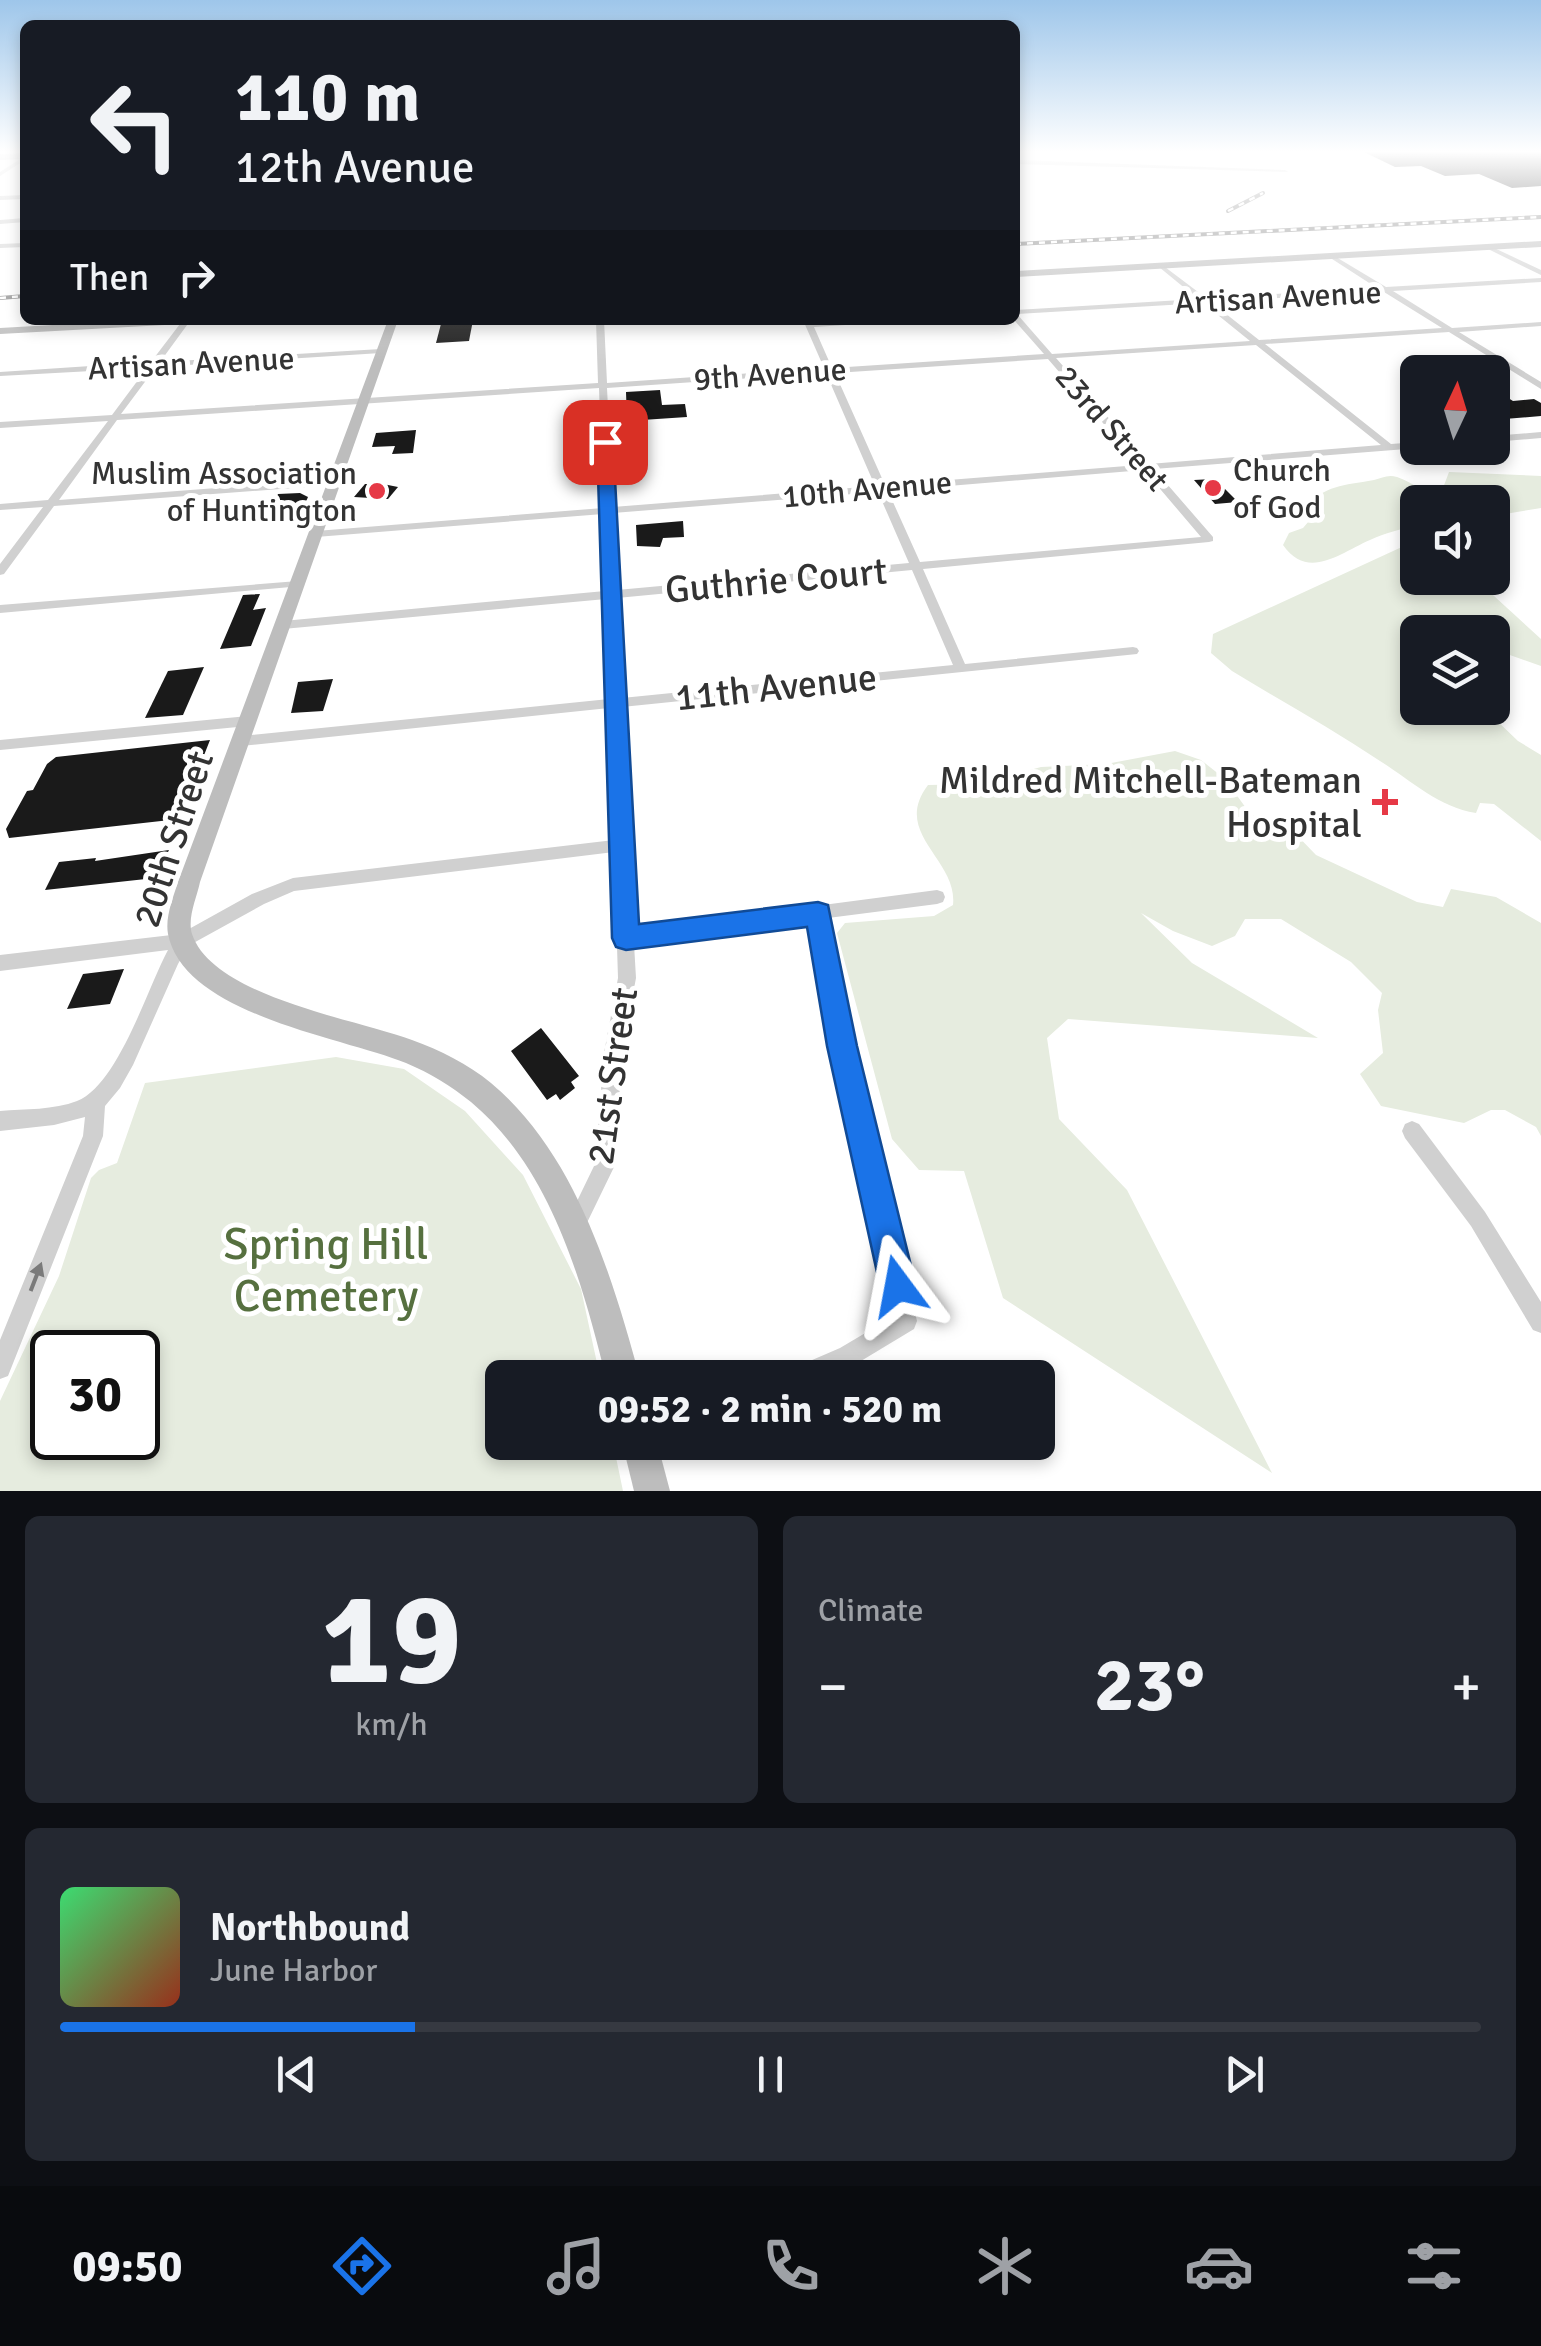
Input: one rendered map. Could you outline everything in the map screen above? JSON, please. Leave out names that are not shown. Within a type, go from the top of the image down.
[{"type":"main road","points":[[1020,274],[1541,244]]},
{"type":"main road","points":[[0,331],[112,325]]},
{"type":"main road","name":"20th Street","points":[[182,941],[180,921],[190,882],[391,325]]},
{"type":"main road","points":[[182,941],[214,976],[261,1006],[398,1045],[456,1072],[483,1094],[516,1132],[575,1226],[597,1283],[618,1360]]},
{"type":"main road","points":[[647,1460],[652,1491]]},
{"type":"street","points":[[1490,248],[1540,274]]},
{"type":"street","points":[[1331,256],[1541,386]]},
{"type":"street","points":[[1161,266],[1389,447]]},
{"type":"street","name":"Artisan Avenue","points":[[1020,314],[1386,290],[1540,274]]},
{"type":"street","name":"23rd Street","points":[[1020,320],[1209,539]]},
{"type":"street","name":"9th Avenue","points":[[0,425],[1541,324]]},
{"type":"street","points":[[0,572],[183,325]]},
{"type":"street","name":"21st Street","points":[[575,1226],[600,1179],[608,1150],[613,1054],[627,978],[600,325]]},
{"type":"street","points":[[809,325],[961,668]]},
{"type":"street","name":"Artisan Avenue","points":[[0,374],[381,351]]},
{"type":"street","points":[[1510,438],[1541,435]]},
{"type":"street","name":"10th Avenue","points":[[316,534],[1400,446]]},
{"type":"street","points":[[0,507],[334,482]]},
{"type":"street","name":"Guthrie Court","points":[[283,624],[1209,539]]},
{"type":"street","points":[[0,609],[298,584]]},
{"type":"street","name":"11th Avenue","points":[[241,741],[1133,651]]},
{"type":"street","points":[[0,746],[248,720]]},
{"type":"street","points":[[0,964],[182,941],[292,885],[621,846]]},
{"type":"street","points":[[626,938],[936,897]]},
{"type":"street","points":[[818,914],[842,1046],[906,1322],[839,1360]]},
{"type":"street","name":"20th Street","points":[[0,1368],[93,1136],[96,1103],[129,1058],[160,978],[182,941]]},
{"type":"street","points":[[0,1122],[73,1111],[96,1103]]},
{"type":"street","points":[[1412,1131],[1478,1219],[1541,1322]]},
{"type":"green space","points":[[1449,472],[1541,476],[1541,508],[1510,513],[1510,485],[1444,485]]},
{"type":"green space","points":[[1391,476],[1415,485],[1400,485],[1400,530],[1314,563],[1293,556],[1283,545],[1289,533],[1309,521],[1302,509],[1327,490]]},
{"type":"green space","points":[[1400,548],[1400,595],[1493,595],[1541,639],[1541,666],[1510,655],[1510,615],[1400,615],[1400,725],[1501,725],[1541,755],[1541,841],[1494,804],[1480,803],[1476,813],[1437,799],[1232,671],[1211,653],[1213,634]]},
{"type":"green space","points":[[1175,751],[1201,760],[1225,779],[1251,815],[1289,827],[1316,855],[1417,902],[1443,907],[1451,889],[1496,897],[1541,923],[1541,1136],[1536,1127],[1505,1110],[1491,1110],[1464,1123],[1381,1106],[1360,1074],[1383,1053],[1378,1010],[1382,993],[1351,962],[1281,919],[1245,919],[1235,936],[1212,946],[1141,913],[1192,963],[1318,1038],[1068,1019],[1047,1038],[1059,1119],[1127,1190],[1272,1473],[1003,1298],[964,1171],[919,1170],[892,1139],[837,933],[845,923],[934,916],[953,905],[946,874],[917,818],[919,802],[928,785],[979,784],[1041,767],[1106,764]]},
{"type":"green space","name":"Spring Hill Cemetery","points":[[336,1057],[404,1069],[465,1111],[523,1175],[581,1289],[596,1360],[485,1360],[485,1460],[617,1460],[623,1491],[0,1491],[0,1401],[30,1337],[30,1460],[160,1460],[160,1330],[34,1330],[59,1276],[91,1178],[117,1163],[145,1083]]},
{"type":"building","points":[[441,325],[472,325],[469,341],[436,343]]},
{"type":"building","points":[[660,390],[662,405],[685,404],[687,417],[627,421],[626,392]]},
{"type":"building","points":[[1510,399],[1534,399],[1541,403],[1541,416],[1510,419]]},
{"type":"building","points":[[416,430],[413,453],[392,454],[395,446],[372,447],[376,433]]},
{"type":"building","name":"Church of God","points":[[1213,479],[1238,502],[1215,504],[1194,480]]},
{"type":"building","name":"Muslim Association of Huntington","points":[[365,484],[398,487],[388,499],[354,497]]},
{"type":"building","points":[[300,493],[308,497],[300,515],[267,518],[278,494]]},
{"type":"building","points":[[683,521],[684,537],[663,538],[660,547],[637,546],[636,525]]},
{"type":"building","points":[[260,594],[253,610],[266,608],[251,646],[220,649],[243,595]]},
{"type":"building","points":[[204,667],[183,715],[145,718],[168,671]]},
{"type":"building","points":[[333,679],[323,711],[291,713],[298,682]]},
{"type":"building","points":[[210,740],[179,819],[9,838],[6,829],[27,791],[33,790],[47,764],[56,757]]},
{"type":"building","points":[[169,850],[155,878],[45,890],[59,862]]},
{"type":"building","points":[[124,969],[110,1004],[67,1009],[83,974]]},
{"type":"building","points":[[541,1028],[579,1076],[571,1082],[575,1088],[560,1100],[556,1094],[547,1100],[511,1051]]},
{"type":"railway","points":[[1020,244],[1452,222]]},
{"type":"railway","points":[[0,298],[20,296]]},
{"type":"place","name":"Church of God","points":[[1213,488]]},
{"type":"place","name":"Muslim Association of Huntington","points":[[377,491]]},
{"type":"place","name":"Mildred Mitchell-Bateman Hospital","points":[[1385,802]]},
{"type":"route","points":[[605,442],[626,938],[818,914],[842,1046],[898,1286]]}]
